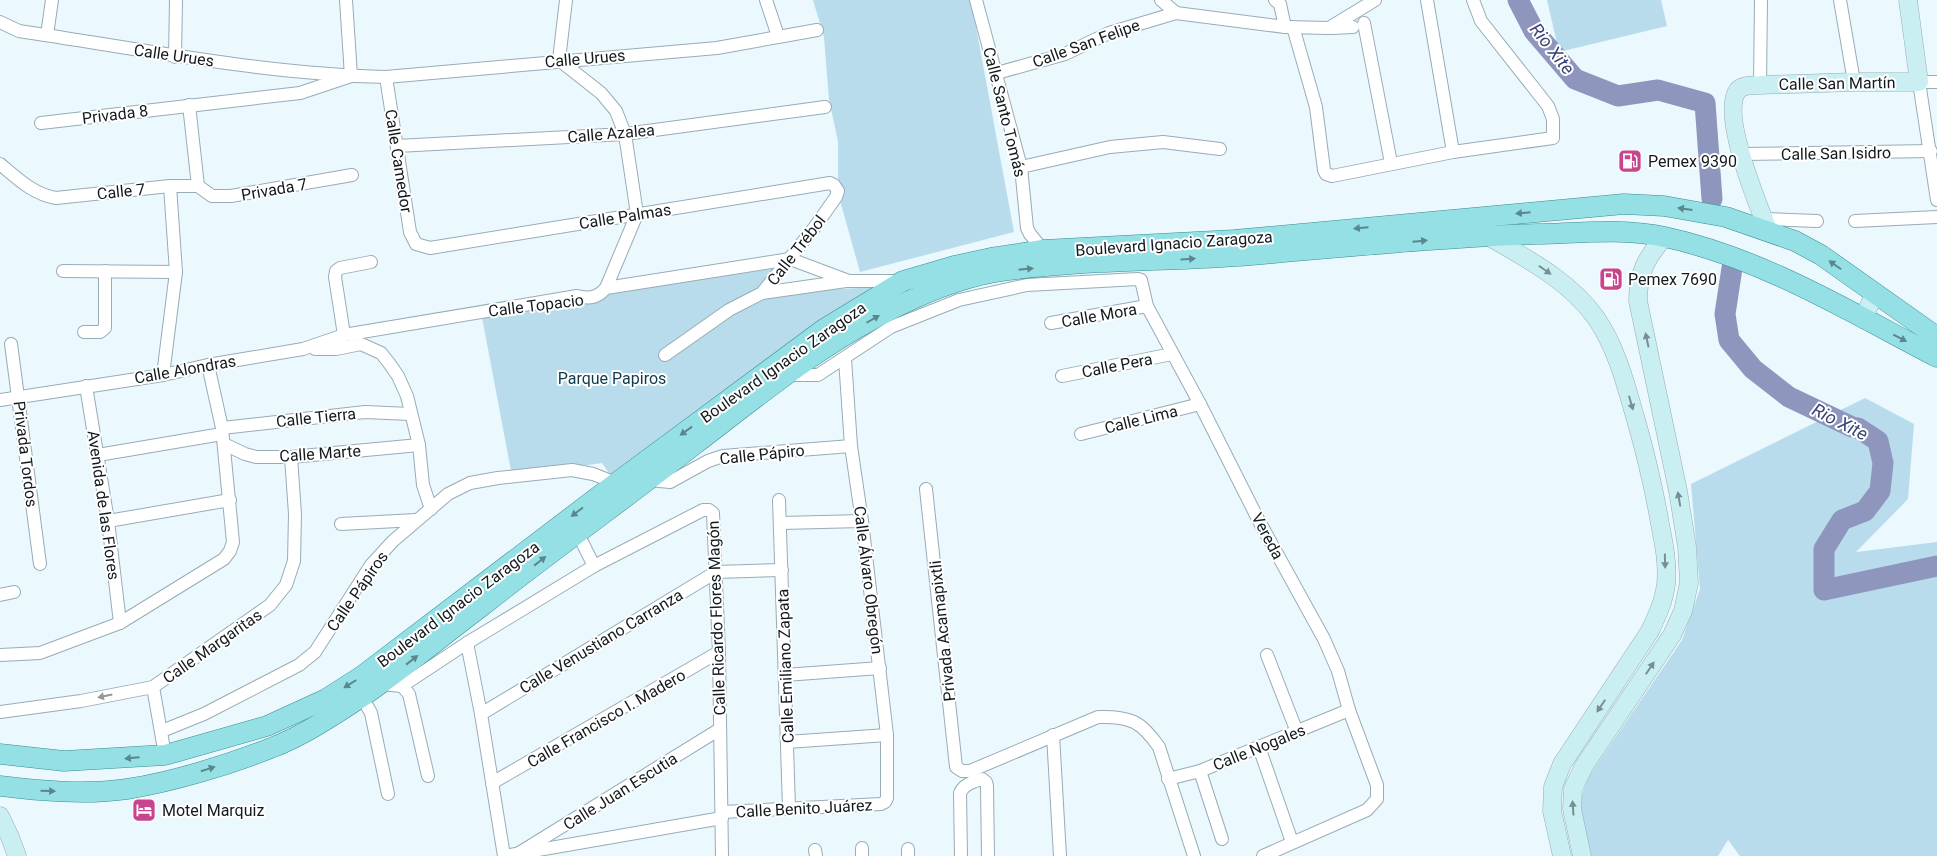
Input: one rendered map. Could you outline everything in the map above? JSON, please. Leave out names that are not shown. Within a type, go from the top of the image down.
[{"type":"main road","name":"Boulevard Ignacio Zaragoza","points":[[0,754],[64,761],[166,755],[267,726],[326,699],[362,676],[616,483],[824,329],[904,281],[954,266],[991,258],[1043,250],[1234,240],[1624,204],[1664,206],[1766,224],[1821,255],[1937,337]]},
{"type":"main road","name":"Boulevard Ignacio Zaragoza","points":[[0,786],[46,792],[124,789],[183,777],[275,747],[362,697],[786,375],[831,344],[877,317],[936,289],[965,279],[995,272],[1052,266],[1241,256],[1488,236],[1632,232],[1664,237],[1706,248],[1754,266],[1819,296],[1937,357]]},
{"type":"street","points":[[47,35],[52,0]]},
{"type":"street","points":[[175,57],[176,0]]},
{"type":"street","points":[[346,0],[351,76]]},
{"type":"street","points":[[566,0],[558,60],[601,93],[616,111],[625,134],[637,214],[606,288]]},
{"type":"street","points":[[766,0],[778,36]]},
{"type":"street","name":"Calle Santo Tomás","points":[[976,0],[1021,167],[1027,228],[1043,250]]},
{"type":"street","points":[[1161,0],[1176,13]]},
{"type":"street","points":[[1275,0],[1280,4],[1289,27],[1316,107],[1324,170],[1326,174],[1332,176],[1453,152],[1553,138],[1553,119],[1548,106],[1481,21],[1473,0]]},
{"type":"street","points":[[1329,28],[1375,0]]},
{"type":"street","points":[[1427,0],[1453,152]]},
{"type":"street","points":[[1760,85],[1761,0]]},
{"type":"street","points":[[1840,0],[1854,82]]},
{"type":"street","points":[[1908,0],[1919,82],[1935,169],[1937,200]]},
{"type":"street","name":"Calle San Felipe","points":[[996,73],[1065,54],[1109,33],[1176,13],[1289,27],[1329,28],[1358,25],[1391,163]]},
{"type":"street","name":"Calle Urues","points":[[0,22],[19,31],[175,57],[351,76],[386,77],[558,60],[717,48],[817,30]]},
{"type":"street","name":"Calle Urues","points":[[189,105],[300,93],[351,76]]},
{"type":"street","name":"Calle Camedor","points":[[386,77],[410,232],[416,244]]},
{"type":"street","name":"Calle San Martín","points":[[1741,154],[1733,118],[1735,97],[1738,89],[1746,86],[1854,82],[1937,82]]},
{"type":"street","points":[[189,105],[198,186]]},
{"type":"street","name":"Privada 8","points":[[41,123],[189,105]]},
{"type":"street","name":"Calle Azalea","points":[[397,146],[625,134],[825,107]]},
{"type":"street","points":[[1021,167],[1110,146],[1163,142],[1220,148]]},
{"type":"street","name":"Calle San Isidro","points":[[1741,154],[1931,151]]},
{"type":"street","points":[[1741,154],[1766,224],[1817,221]]},
{"type":"street","name":"Calle 7","points":[[0,164],[30,189],[43,196],[56,198],[170,186],[198,186]]},
{"type":"street","name":"Privada 7","points":[[198,186],[212,196],[231,196],[352,175]]},
{"type":"street","name":"Calle Palmas","points":[[416,244],[430,248],[830,183],[834,185]]},
{"type":"street","name":"Calle Trébol","points":[[664,355],[729,310],[762,293],[836,197],[838,191],[834,185]]},
{"type":"street","points":[[163,375],[176,272],[170,186]]},
{"type":"street","points":[[1855,221],[1937,217]]},
{"type":"street","points":[[1488,236],[1543,268],[1572,290],[1596,318],[1612,346],[1624,378],[1646,455],[1655,492],[1665,552],[1666,585],[1660,610],[1650,631],[1562,764],[1553,787],[1552,811],[1562,856]]},
{"type":"street","points":[[1582,856],[1572,809],[1573,789],[1584,766],[1672,635],[1683,611],[1689,583],[1687,547],[1678,491],[1638,301],[1638,283],[1643,268],[1664,237]]},
{"type":"street","points":[[790,259],[849,281]]},
{"type":"street","name":"Calle Topacio","points":[[368,331],[577,296],[589,299],[599,296],[606,288],[790,259]]},
{"type":"street","points":[[344,335],[335,277],[336,270],[371,262]]},
{"type":"street","points":[[63,271],[176,272]]},
{"type":"street","points":[[84,332],[100,332],[105,328],[105,271]]},
{"type":"street","name":"Vereda","points":[[845,359],[891,327],[959,300],[1027,286],[1141,280],[1147,306],[1200,404],[1259,521],[1324,639],[1338,671],[1349,710],[1376,785],[1377,799],[1367,810],[1292,842]]},
{"type":"street","points":[[762,293],[849,281],[904,281]]},
{"type":"street","points":[[1863,318],[1875,293]]},
{"type":"street","name":"Calle Mora","points":[[1051,323],[1147,306]]},
{"type":"street","name":"Calle Alondras","points":[[0,400],[163,375],[208,365],[303,349],[344,335],[368,331]]},
{"type":"street","name":"Privada Tordos","points":[[11,344],[40,564]]},
{"type":"street","points":[[303,349],[336,348],[361,344],[376,351],[389,363],[398,376],[407,396],[419,445],[423,485],[431,509]]},
{"type":"street","name":"Calle Pera","points":[[1062,376],[1172,354]]},
{"type":"street","points":[[786,375],[818,375],[845,359]]},
{"type":"street","name":"Calle Álvaro Obregón","points":[[845,359],[851,446],[880,668],[886,735],[887,798],[885,802]]},
{"type":"street","points":[[0,655],[40,652],[120,623],[224,559],[230,551],[233,542],[223,435],[208,365]]},
{"type":"street","name":"Avenida de las Flores","points":[[86,386],[108,521],[120,623]]},
{"type":"street","name":"Calle Lima","points":[[1081,434],[1200,404]]},
{"type":"street","name":"Calle Tierra","points":[[98,455],[365,412],[410,414]]},
{"type":"street","name":"Calle Marte","points":[[223,435],[245,454],[256,457],[291,457],[419,445]]},
{"type":"street","name":"Calle Pápiro","points":[[649,480],[670,482],[708,461],[723,456],[851,446]]},
{"type":"street","name":"Calle Margaritas","points":[[0,712],[81,701],[153,687],[264,610],[276,599],[286,585],[295,553],[291,457]]},
{"type":"street","name":"Calle Pápiros","points":[[162,731],[204,714],[299,665],[315,652],[371,565],[393,540],[448,494],[470,483],[572,470],[593,474],[616,483]]},
{"type":"street","name":"Privada Acamapixtli","points":[[926,489],[956,767],[962,771],[970,771],[1053,735]]},
{"type":"street","points":[[108,521],[230,500]]},
{"type":"street","name":"Calle Emiliano Zapata","points":[[779,500],[790,808]]},
{"type":"street","name":"Calle Ricardo Flores Magón","points":[[402,686],[467,643],[594,566],[703,510],[709,510],[713,514],[716,572],[722,856]]},
{"type":"street","points":[[341,524],[416,520]]},
{"type":"street","points":[[781,523],[862,521]]},
{"type":"street","points":[[578,532],[594,566]]},
{"type":"street","name":"Calle Venustiano Carranza","points":[[481,714],[716,572],[782,570]]},
{"type":"street","points":[[0,595],[14,592]]},
{"type":"street","points":[[467,643],[481,714],[504,856]]},
{"type":"street","name":"Calle Francisco I. Madero","points":[[492,783],[719,652]]},
{"type":"street","points":[[1267,655],[1297,732]]},
{"type":"street","points":[[786,675],[880,668]]},
{"type":"street","points":[[379,684],[402,686],[409,694],[428,776]]},
{"type":"street","points":[[153,687],[166,755]]},
{"type":"street","points":[[362,697],[370,713],[388,794]]},
{"type":"street","name":"Calle Nogales","points":[[1168,780],[1200,771],[1349,710]]},
{"type":"street","points":[[1060,856],[1053,735],[1098,717],[1119,716],[1134,722],[1149,733],[1159,747],[1168,780],[1194,856]]},
{"type":"street","points":[[267,726],[275,747]]},
{"type":"street","name":"Calle Juan Escutia","points":[[519,853],[720,729]]},
{"type":"street","points":[[788,742],[886,735]]},
{"type":"street","points":[[1259,747],[1292,842],[1264,856]]},
{"type":"street","points":[[1200,771],[1222,839]]},
{"type":"street","points":[[961,856],[960,793],[962,788],[982,779],[986,782],[988,856]]},
{"type":"street","name":"Calle Benito Juárez","points":[[504,856],[722,815],[790,808],[881,804],[885,802]]},
{"type":"street","points":[[0,816],[5,838],[16,856]]},
{"type":"green space","points":[[813,0],[971,0],[1014,232],[860,272],[841,204],[838,178],[838,141],[829,100],[824,37]]},
{"type":"green space","points":[[1547,0],[1661,0],[1667,26],[1559,52]]},
{"type":"green space","name":"Parque Papiros","points":[[784,267],[763,293],[877,287],[616,483],[602,463],[512,476],[481,312]]},
{"type":"green space","points":[[1865,398],[1914,424],[1908,499],[1856,552],[1937,542],[1937,856],[1740,856],[1728,840],[1718,856],[1590,856],[1580,802],[1587,779],[1682,640],[1700,589],[1691,484]]},
{"type":"waterway","name":"Rio Xite","points":[[1518,0],[1534,31],[1575,79],[1618,96],[1658,90],[1705,103],[1712,199]]},
{"type":"waterway","name":"Rio Xite","points":[[1732,268],[1725,314],[1729,340],[1753,369],[1789,397],[1852,427],[1858,428],[1878,441],[1883,463],[1880,491],[1865,511],[1842,520],[1824,549],[1824,590],[1937,566]]},
{"type":"place","name":"Pemex 9390","points":[[1630,161]]},
{"type":"place","name":"Pemex 7690","points":[[1611,279]]},
{"type":"place","name":"Motel Marquiz","points":[[144,810]]}]
